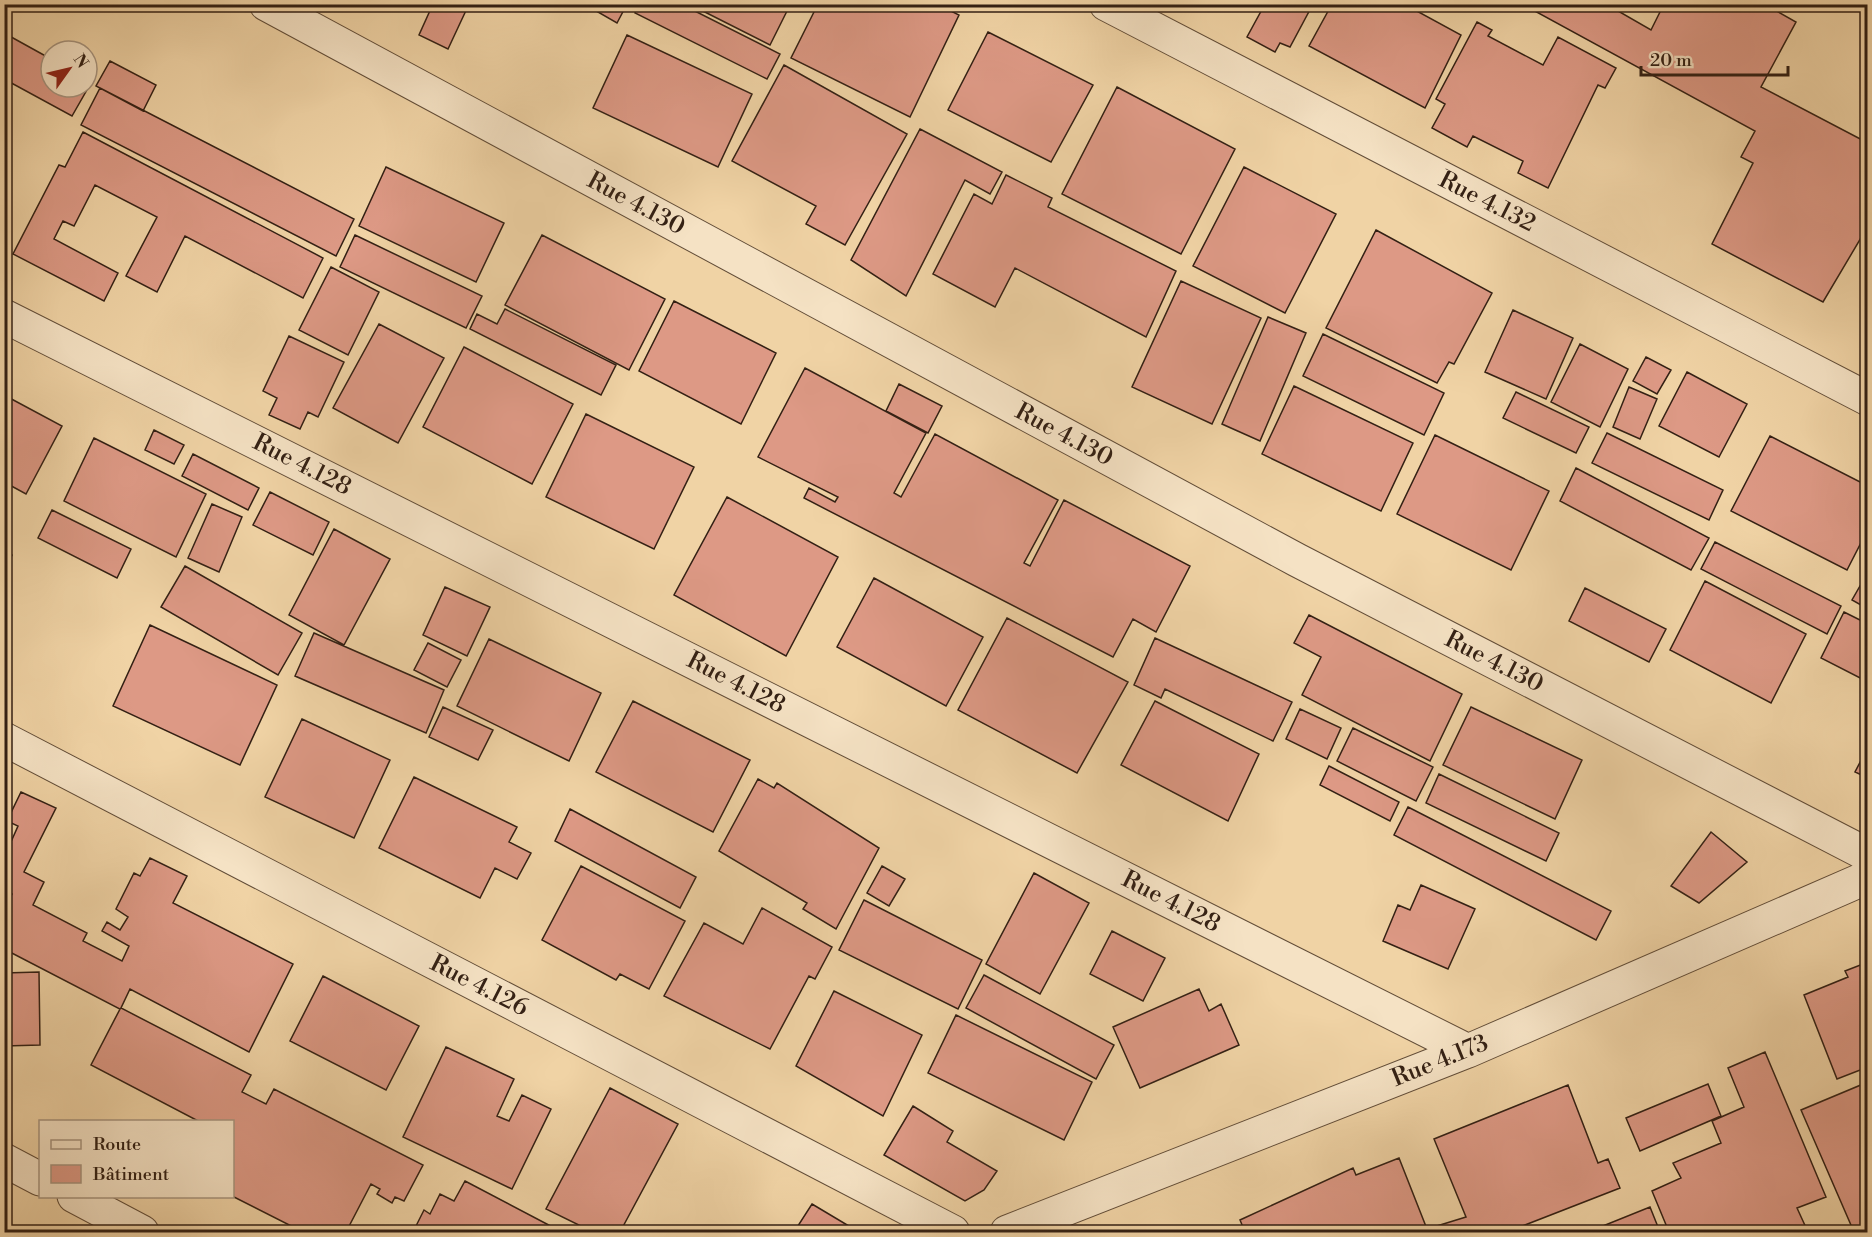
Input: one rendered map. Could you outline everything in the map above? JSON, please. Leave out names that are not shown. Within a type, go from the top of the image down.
[{"type":"street","name":"Rue 4.130","points":[[266,4],[1297,560],[1868,855]]},
{"type":"street","name":"Rue 4.132","points":[[1106,4],[1868,399]]},
{"type":"street","name":"Rue 4.128","points":[[4,316],[1468,1051]]},
{"type":"street","name":"Rue 4.126","points":[[4,739],[953,1233]]},
{"type":"street","name":"Rue 4.173","points":[[1007,1233],[1468,1051],[1868,877]]},
{"type":"street","points":[[4,1160],[39,1178]]},
{"type":"street","points":[[76,1198],[142,1233]]},
{"type":"building","points":[[433,4],[469,4],[448,49],[419,35]]},
{"type":"building","points":[[584,4],[627,4],[617,23]]},
{"type":"building","points":[[639,4],[681,4],[780,54],[767,79],[635,13]]},
{"type":"building","points":[[689,4],[785,4],[789,7],[770,45]]},
{"type":"building","points":[[818,4],[937,4],[959,15],[910,117],[791,58]]},
{"type":"building","points":[[1265,4],[1313,4],[1290,47],[1280,43],[1275,52],[1247,37]]},
{"type":"building","points":[[1332,4],[1404,4],[1461,35],[1425,108],[1309,46]]},
{"type":"building","points":[[1522,4],[1606,4],[1651,30],[1664,4],[1764,4],[1796,22],[1761,87],[1868,143],[1868,226],[1823,302],[1712,244],[1753,163],[1741,157],[1755,131]]},
{"type":"building","points":[[1477,22],[1492,30],[1488,36],[1543,65],[1558,37],[1616,68],[1605,88],[1598,85],[1548,188],[1518,173],[1523,161],[1473,136],[1467,147],[1432,128],[1445,104],[1436,99]]},
{"type":"building","points":[[988,32],[1093,85],[1051,162],[948,110]]},
{"type":"building","points":[[4,33],[39,52],[39,98],[4,79]]},
{"type":"building","points":[[627,35],[752,94],[718,167],[593,108]]},
{"type":"building","points":[[110,61],[156,85],[143,111],[99,88],[99,81]]},
{"type":"building","points":[[784,65],[907,134],[845,245],[806,224],[816,206],[732,161]]},
{"type":"building","points":[[1117,87],[1235,149],[1181,254],[1062,194]]},
{"type":"building","points":[[100,88],[354,219],[336,256],[81,125],[94,99],[99,99]]},
{"type":"building","points":[[41,99],[82,99],[72,116]]},
{"type":"building","points":[[920,129],[1002,172],[990,194],[965,180],[906,296],[851,260]]},
{"type":"building","points":[[83,132],[323,258],[303,298],[185,236],[157,292],[126,276],[157,217],[95,185],[74,226],[63,221],[54,239],[118,273],[104,301],[13,254],[59,165],[65,167]]},
{"type":"building","points":[[386,167],[504,223],[476,282],[359,226]]},
{"type":"building","points":[[1244,167],[1336,214],[1285,313],[1193,266]]},
{"type":"building","points":[[1006,175],[1052,198],[1048,207],[1176,271],[1146,337],[1015,268],[995,307],[933,274],[974,194],[992,204]]},
{"type":"building","points":[[1376,230],[1492,293],[1454,364],[1449,362],[1437,383],[1326,328]]},
{"type":"building","points":[[355,235],[482,296],[466,328],[340,267]]},
{"type":"building","points":[[542,235],[665,299],[629,370],[505,305]]},
{"type":"building","points":[[331,267],[379,292],[348,355],[299,330]]},
{"type":"building","points":[[1181,281],[1261,318],[1212,424],[1132,387]]},
{"type":"building","points":[[674,301],[776,353],[741,424],[639,371]]},
{"type":"building","points":[[505,309],[616,365],[601,395],[470,329],[477,314],[497,324]]},
{"type":"building","points":[[1513,310],[1573,338],[1546,399],[1485,372]]},
{"type":"building","points":[[1268,317],[1306,333],[1260,441],[1222,424]]},
{"type":"building","points":[[379,324],[444,358],[398,443],[333,408]]},
{"type":"building","points":[[1323,334],[1444,393],[1424,435],[1303,376]]},
{"type":"building","points":[[289,336],[344,362],[318,417],[308,412],[300,429],[269,415],[277,398],[263,391]]},
{"type":"building","points":[[1580,344],[1628,369],[1600,427],[1551,402]]},
{"type":"building","points":[[464,347],[573,404],[532,484],[423,427]]},
{"type":"building","points":[[1646,357],[1671,370],[1657,394],[1633,381]]},
{"type":"building","points":[[805,368],[926,433],[894,493],[901,497],[935,434],[1058,500],[1024,563],[1030,566],[1064,500],[1190,566],[1156,632],[1133,619],[1113,657],[804,498],[809,488],[835,502],[838,497],[758,457]]},
{"type":"building","points":[[1687,372],[1747,404],[1719,457],[1659,426]]},
{"type":"building","points":[[899,384],[942,406],[928,433],[886,411]]},
{"type":"building","points":[[1294,386],[1413,443],[1381,511],[1262,454]]},
{"type":"building","points":[[1629,387],[1657,399],[1640,439],[1613,427]]},
{"type":"building","points":[[1516,392],[1589,427],[1576,453],[1503,418]]},
{"type":"building","points":[[4,395],[62,426],[26,494],[4,482]]},
{"type":"building","points":[[586,414],[694,467],[654,549],[546,497]]},
{"type":"building","points":[[154,430],[184,445],[174,464],[145,450]]},
{"type":"building","points":[[1607,433],[1723,490],[1709,520],[1592,463]]},
{"type":"building","points":[[1435,435],[1549,491],[1511,570],[1397,514]]},
{"type":"building","points":[[1770,436],[1868,486],[1868,529],[1847,570],[1731,511]]},
{"type":"building","points":[[94,438],[206,494],[176,557],[64,501]]},
{"type":"building","points":[[193,454],[259,488],[248,510],[182,476]]},
{"type":"building","points":[[1576,468],[1709,538],[1691,570],[1560,501]]},
{"type":"building","points":[[270,492],[329,522],[313,555],[253,525]]},
{"type":"building","points":[[727,497],[838,557],[786,656],[674,595]]},
{"type":"building","points":[[212,504],[242,517],[219,572],[188,558]]},
{"type":"building","points":[[52,510],[131,549],[117,578],[38,538]]},
{"type":"building","points":[[334,529],[390,559],[344,645],[289,615]]},
{"type":"building","points":[[1715,542],[1841,606],[1827,634],[1701,569]]},
{"type":"building","points":[[4,551],[12,555],[4,572]]},
{"type":"building","points":[[185,566],[302,633],[278,675],[161,607]]},
{"type":"building","points":[[1868,572],[1868,609],[1852,600]]},
{"type":"building","points":[[874,578],[983,637],[946,706],[837,647]]},
{"type":"building","points":[[1705,581],[1806,634],[1771,703],[1670,650]]},
{"type":"building","points":[[445,587],[490,607],[467,656],[423,635]]},
{"type":"building","points":[[1585,588],[1666,629],[1649,662],[1569,621]]},
{"type":"building","points":[[1844,612],[1868,624],[1868,682],[1821,658]]},
{"type":"building","points":[[1309,615],[1462,694],[1430,761],[1302,695],[1321,657],[1294,643]]},
{"type":"building","points":[[1007,618],[1128,682],[1077,773],[958,710]]},
{"type":"building","points":[[150,625],[277,685],[240,765],[113,706]]},
{"type":"building","points":[[314,633],[444,690],[426,733],[295,676]]},
{"type":"building","points":[[1155,638],[1292,702],[1273,741],[1165,689],[1161,698],[1134,685]]},
{"type":"building","points":[[489,639],[601,693],[569,761],[457,706]]},
{"type":"building","points":[[428,643],[461,660],[447,687],[414,670]]},
{"type":"building","points":[[633,701],[750,760],[713,832],[596,772]]},
{"type":"building","points":[[1155,701],[1259,754],[1228,821],[1121,765]]},
{"type":"building","points":[[443,707],[493,730],[478,760],[429,737]]},
{"type":"building","points":[[1471,707],[1582,760],[1555,819],[1443,765]]},
{"type":"building","points":[[1300,709],[1341,728],[1327,759],[1286,739]]},
{"type":"building","points":[[302,719],[390,760],[354,838],[265,797]]},
{"type":"building","points":[[1353,728],[1433,767],[1416,801],[1337,761]]},
{"type":"building","points":[[1868,747],[1868,778],[1855,772]]},
{"type":"building","points":[[1329,766],[1399,802],[1390,821],[1320,785]]},
{"type":"building","points":[[1439,774],[1559,833],[1546,861],[1426,803]]},
{"type":"building","points":[[414,777],[517,827],[509,842],[531,853],[517,879],[495,868],[480,898],[379,848]]},
{"type":"building","points":[[758,779],[774,788],[777,783],[879,848],[836,929],[803,909],[807,903],[719,851]]},
{"type":"building","points":[[21,792],[56,808],[24,872],[44,882],[33,905],[87,933],[83,941],[122,961],[129,946],[102,931],[107,922],[120,930],[128,917],[116,909],[134,873],[140,876],[150,858],[187,876],[173,903],[293,964],[249,1052],[130,989],[121,1008],[251,1075],[242,1092],[266,1104],[274,1089],[423,1165],[404,1201],[395,1197],[392,1203],[377,1194],[380,1189],[371,1184],[346,1232],[303,1232],[234,1197],[234,1120],[196,1120],[91,1065],[120,1009],[4,949],[4,909],[12,894],[4,890],[4,841],[10,844],[18,826],[7,821]]},
{"type":"building","points":[[1408,807],[1611,911],[1596,940],[1394,835]]},
{"type":"building","points":[[570,809],[696,877],[680,908],[555,841]]},
{"type":"building","points":[[1711,832],[1747,862],[1699,903],[1671,886]]},
{"type":"building","points":[[581,866],[685,921],[649,989],[620,974],[616,980],[542,940]]},
{"type":"building","points":[[882,866],[905,879],[889,906],[867,893]]},
{"type":"building","points":[[1034,873],[1089,903],[1040,994],[986,964]]},
{"type":"building","points":[[1421,885],[1475,909],[1448,969],[1383,941],[1398,905],[1410,910]]},
{"type":"building","points":[[864,900],[982,960],[958,1009],[839,950]]},
{"type":"building","points":[[762,908],[832,947],[815,979],[809,976],[770,1049],[664,996],[704,923],[743,944]]},
{"type":"building","points":[[1112,931],[1165,958],[1143,1001],[1090,974]]},
{"type":"building","points":[[1868,962],[1868,1067],[1837,1079],[1804,995],[1848,977],[1845,971]]},
{"type":"building","points":[[39,972],[40,1045],[4,1046],[4,973]]},
{"type":"building","points":[[984,975],[1114,1045],[1096,1079],[966,1008]]},
{"type":"building","points":[[323,976],[419,1026],[386,1090],[290,1041]]},
{"type":"building","points":[[1199,989],[1209,1011],[1221,1004],[1239,1045],[1140,1088],[1113,1027]]},
{"type":"building","points":[[834,991],[922,1035],[883,1116],[796,1066]]},
{"type":"building","points":[[956,1015],[1092,1082],[1064,1140],[928,1073]]},
{"type":"building","points":[[446,1047],[514,1079],[497,1116],[509,1121],[522,1095],[551,1109],[512,1189],[403,1137]]},
{"type":"building","points":[[1765,1052],[1826,1197],[1797,1208],[1808,1232],[1669,1232],[1652,1191],[1681,1178],[1673,1163],[1721,1143],[1712,1121],[1744,1107],[1728,1068]]},
{"type":"building","points":[[1868,1082],[1868,1226],[1854,1232],[1801,1110]]},
{"type":"building","points":[[1708,1084],[1721,1116],[1640,1151],[1626,1118]]},
{"type":"building","points":[[1568,1085],[1598,1163],[1608,1159],[1620,1188],[1507,1232],[1245,1232],[1240,1220],[1353,1168],[1356,1175],[1399,1158],[1427,1229],[1466,1217],[1434,1139]]},
{"type":"building","points":[[610,1088],[678,1124],[620,1232],[593,1232],[546,1209]]},
{"type":"building","points":[[913,1106],[953,1131],[947,1142],[997,1171],[984,1190],[965,1201],[884,1155]]},
{"type":"building","points":[[465,1181],[562,1232],[413,1232],[424,1210],[430,1214],[440,1194],[454,1201]]},
{"type":"building","points":[[812,1204],[859,1232],[794,1232]]},
{"type":"building","points":[[1650,1207],[1660,1232],[1588,1232]]}]
